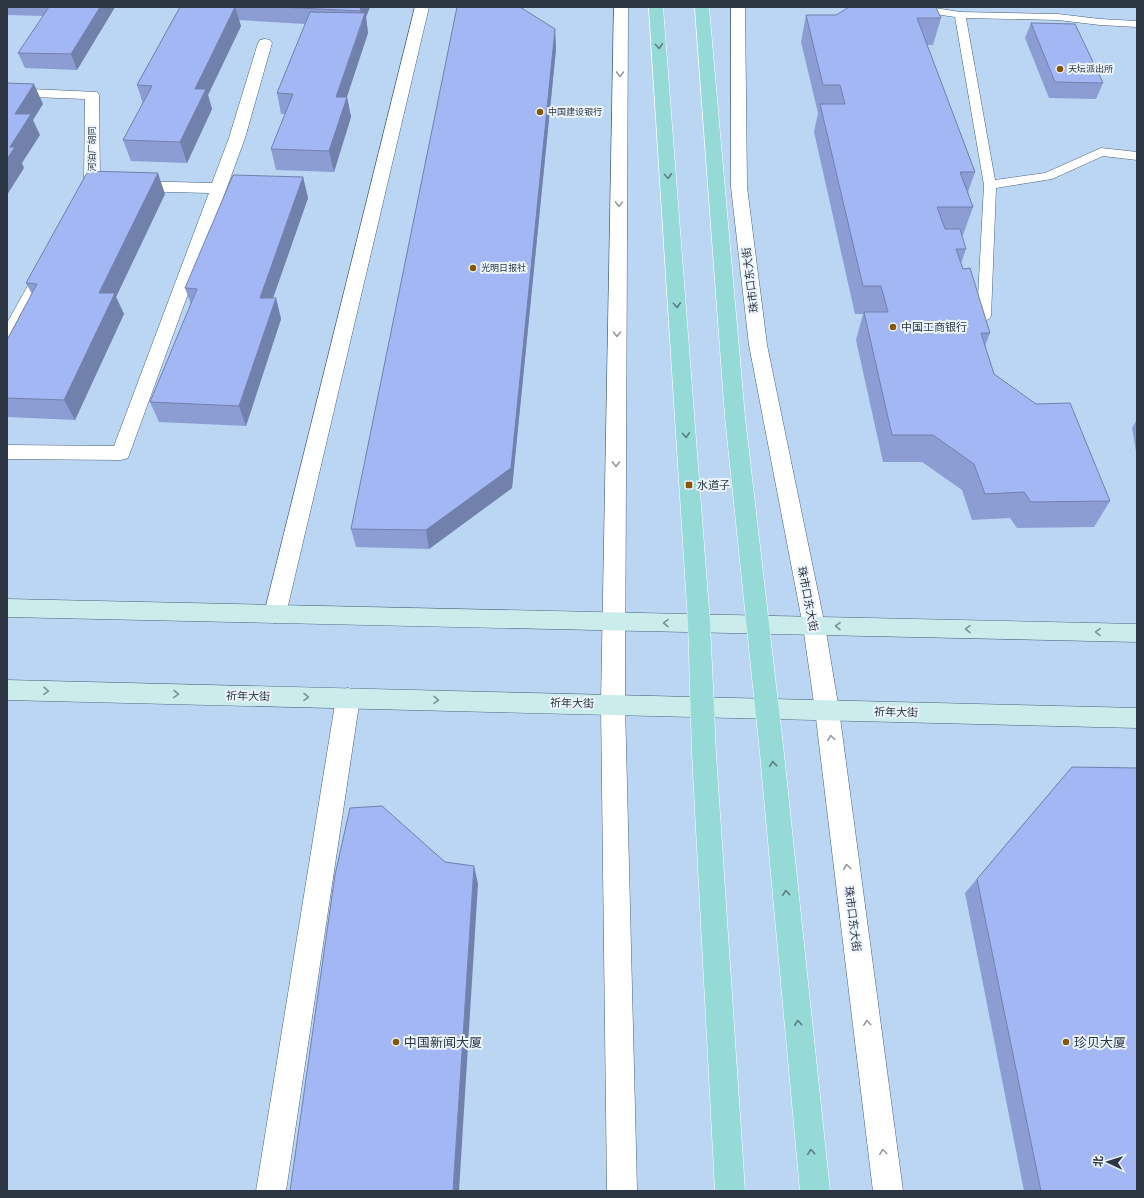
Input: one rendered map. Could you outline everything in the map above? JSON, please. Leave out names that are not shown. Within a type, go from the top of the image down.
[{"type":"main road","points":[[656,7],[699,624],[702,707],[730,1191]]},
{"type":"main road","points":[[702,7],[735,417],[767,709],[815,1191]]},
{"type":"main road","points":[[7,608],[1137,633]]},
{"type":"main road","name":"祈年大街","points":[[7,690],[1137,718]]},
{"type":"street","points":[[275,614],[422,7]]},
{"type":"street","points":[[621,7],[613,704],[622,1191]]},
{"type":"street","name":"珠市口东大街","points":[[738,7],[739,187],[757,337],[814,626],[827,710],[888,1191]]},
{"type":"street","points":[[7,452],[121,453],[237,138],[265,43]]},
{"type":"street","name":"河泊厂胡同","points":[[7,92],[92,94],[105,185],[77,211]]},
{"type":"street","points":[[105,185],[218,188]]},
{"type":"street","points":[[7,339],[55,252]]},
{"type":"street","points":[[271,1191],[348,698]]},
{"type":"lane","points":[[909,7],[1137,24]]},
{"type":"lane","points":[[964,11],[990,185],[984,316]]},
{"type":"lane","points":[[990,185],[1048,176],[1101,152],[1137,156]]},
{"type":"building","points":[[49,7],[100,7],[71,54],[18,53]]},
{"type":"building","points":[[180,7],[235,7],[195,89],[206,89],[180,142],[123,140],[152,86],[137,85]]},
{"type":"building","points":[[279,7],[361,7],[360,11]]},
{"type":"building","name":"光明日报社","points":[[457,7],[520,7],[555,29],[511,468],[426,530],[351,529]]},
{"type":"building","points":[[849,7],[936,7],[941,18],[917,18],[975,172],[960,172],[973,207],[937,207],[945,229],[960,229],[966,249],[956,249],[963,269],[970,268],[990,333],[981,333],[994,374],[1036,404],[1070,403],[1110,501],[1031,502],[1024,492],[985,494],[974,464],[933,435],[892,435],[864,312],[888,312],[881,286],[863,286],[820,104],[845,104],[840,85],[823,85],[806,15],[836,15]]},
{"type":"building","points":[[310,12],[365,13],[336,97],[347,97],[329,151],[271,149],[293,94],[277,93]]},
{"type":"building","points":[[1031,23],[1075,24],[1103,83],[1055,82]]},
{"type":"building","points":[[7,83],[34,84],[15,114],[31,114],[10,147],[15,147],[7,159]]},
{"type":"building","points":[[88,171],[158,173],[99,293],[115,293],[64,400],[7,398],[7,340],[37,284],[26,283]]},
{"type":"building","points":[[233,175],[303,177],[260,298],[276,298],[239,406],[150,402],[197,289],[185,288]]},
{"type":"building","name":"珍贝大厦","points":[[1072,767],[1137,768],[1137,1191],[1041,1191],[977,879]]},
{"type":"building","name":"中国新闻大厦","points":[[382,806],[445,862],[474,866],[453,1191],[290,1191],[335,875],[350,808]]},
{"type":"place","name":"天坛派出所","points":[[1060,69]]},
{"type":"place","name":"中国建设银行","points":[[540,112]]},
{"type":"place","name":"光明日报社","points":[[473,268]]},
{"type":"place","name":"中国工商银行","points":[[893,327]]},
{"type":"place","name":"水道子","points":[[689,485]]},
{"type":"place","name":"中国新闻大厦","points":[[396,1042]]},
{"type":"place","name":"珍贝大厦","points":[[1066,1042]]}]
